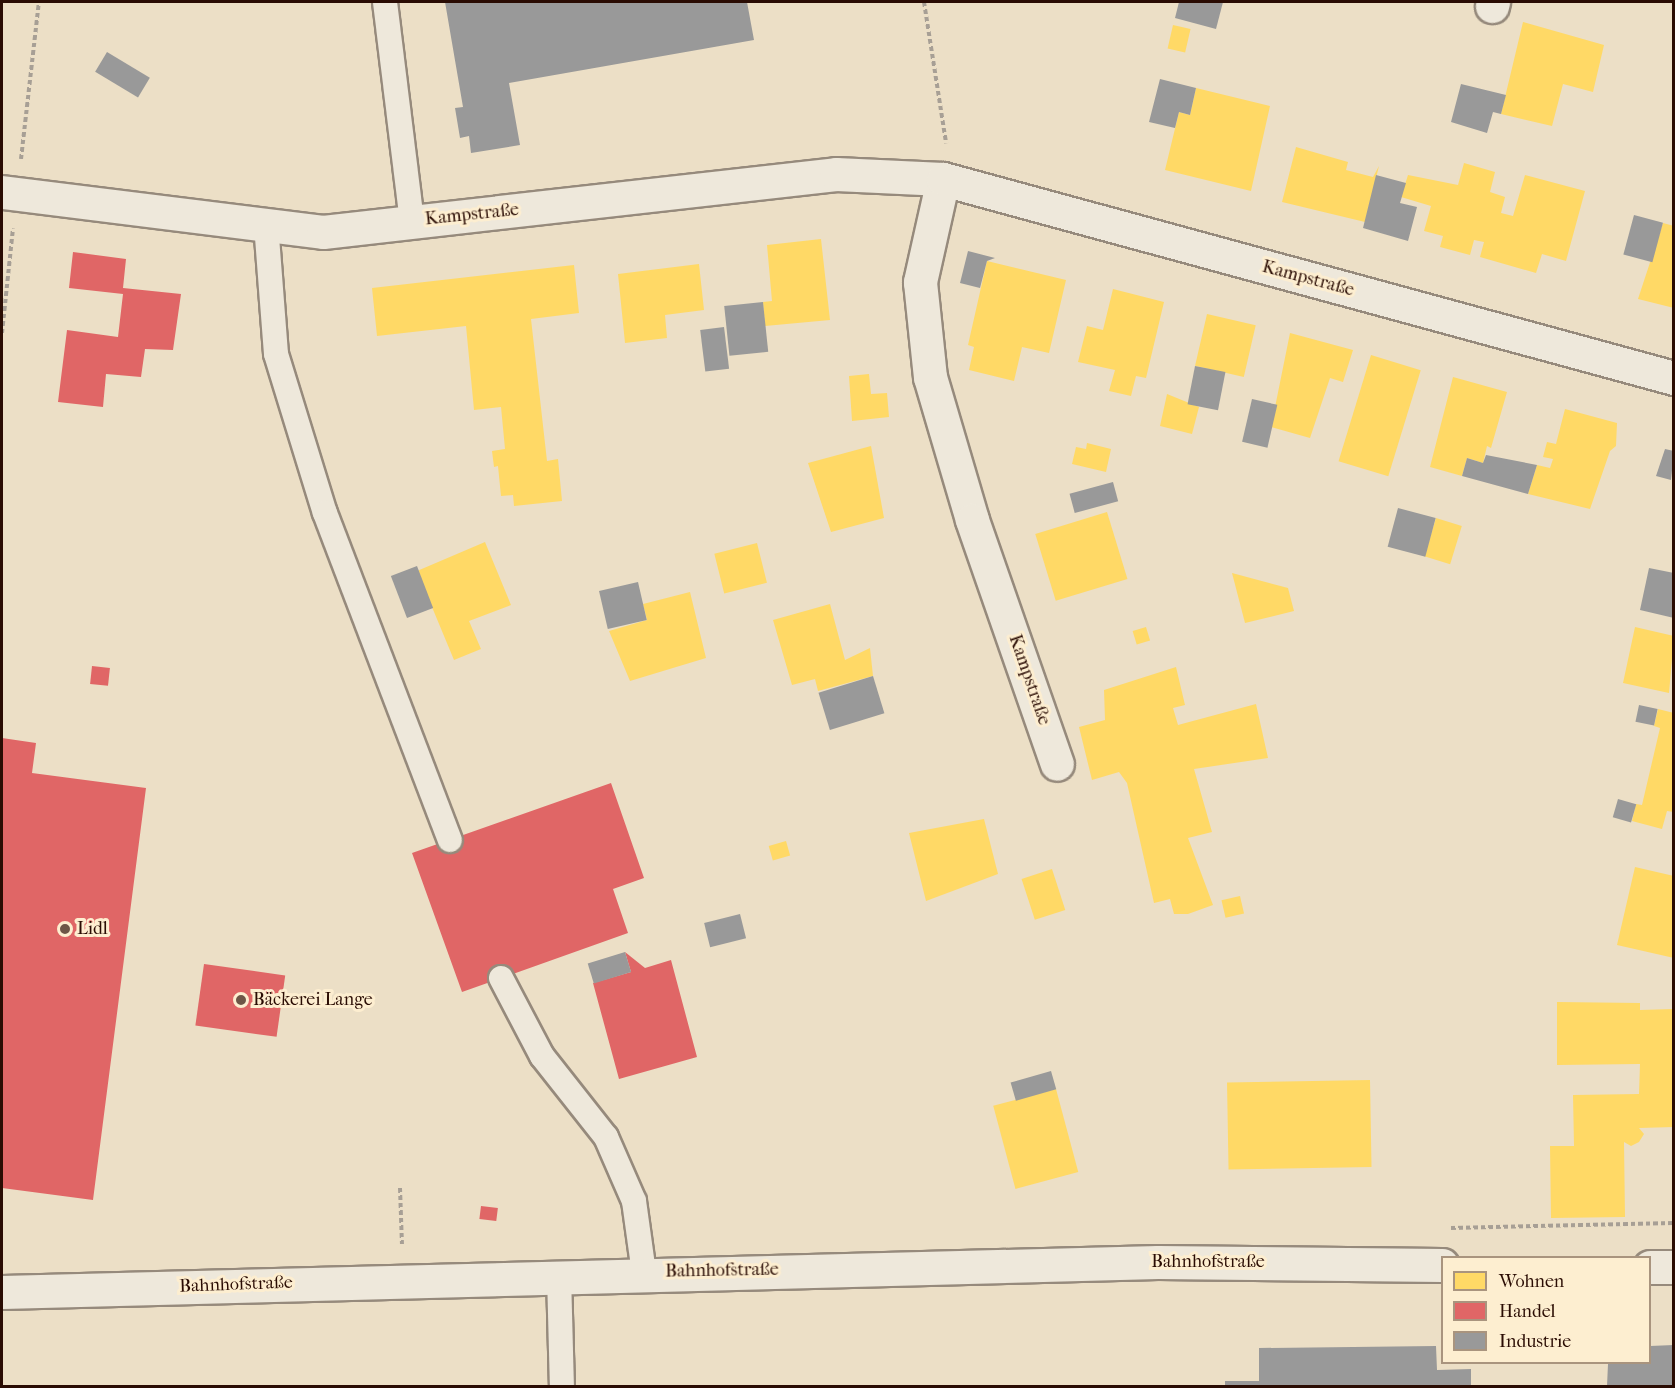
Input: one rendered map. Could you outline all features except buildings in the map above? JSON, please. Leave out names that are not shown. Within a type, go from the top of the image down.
[{"type":"street","name":"Kampstraße","points":[[2,192],[323,232],[836,174],[943,179],[1674,378]]},
{"type":"street","name":"Kampstraße","points":[[943,179],[920,282],[930,377],[972,520],[1057,764]]},
{"type":"street","name":"Bahnhofstraße","points":[[2,1293],[559,1275],[1158,1262],[1441,1264]]},
{"type":"street","points":[[1651,1267],[1674,1267]]},
{"type":"lane","points":[[385,2],[412,222]]},
{"type":"lane","points":[[266,224],[276,354],[325,513],[450,840]]},
{"type":"lane","points":[[501,978],[542,1056],[606,1137],[634,1201],[644,1273]]},
{"type":"lane","points":[[559,1275],[562,1386]]},
{"type":"path","points":[[924,2],[947,152],[943,179]]},
{"type":"path","points":[[400,1188],[401,1280]]},
{"type":"place","name":"Lidl","points":[[65,929]]},
{"type":"place","name":"Bäckerei Lange","points":[[241,1000]]}]
